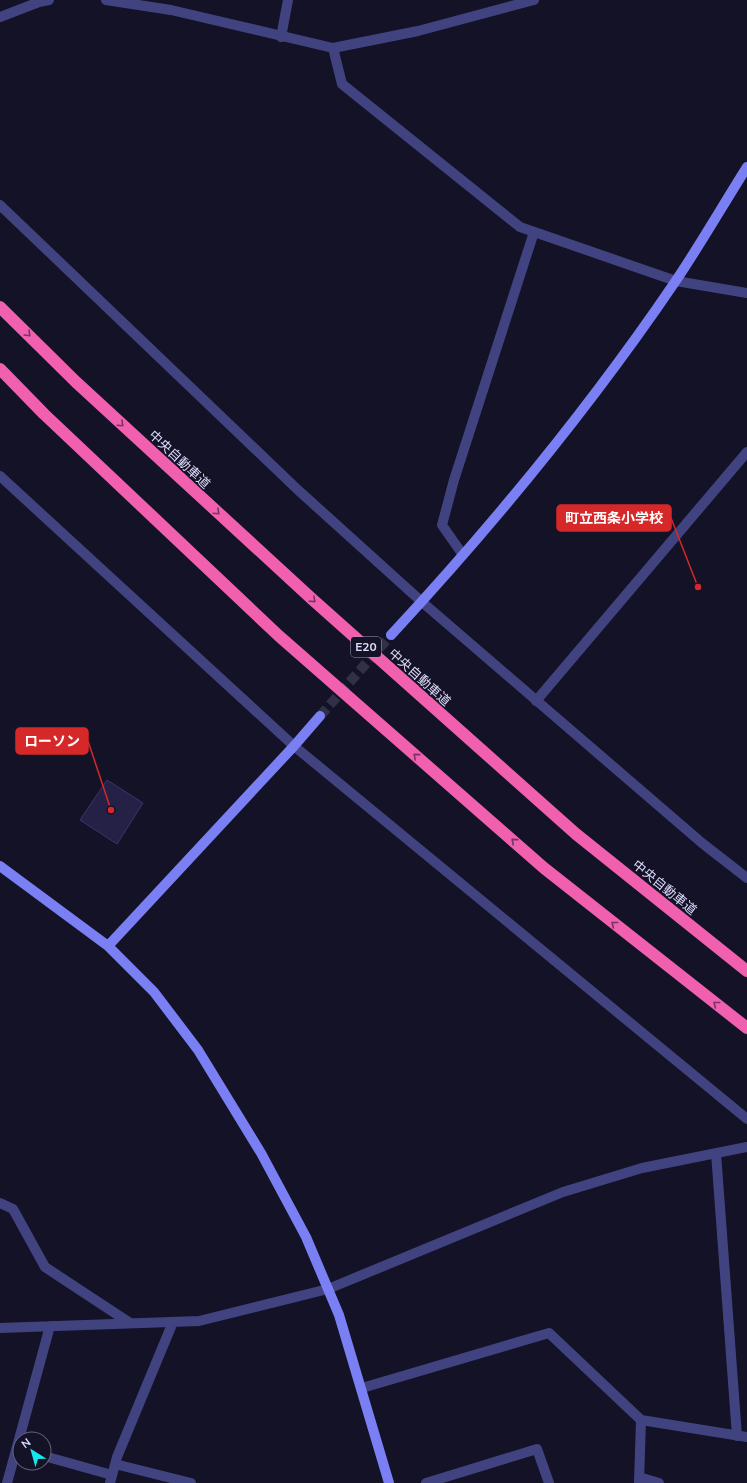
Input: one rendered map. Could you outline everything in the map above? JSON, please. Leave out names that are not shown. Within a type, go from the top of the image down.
[{"type":"highway","name":"中央自動車道","points":[[0,307],[76,382],[318,604],[576,834],[747,971]]},
{"type":"highway","points":[[0,369],[44,414],[291,646],[544,868],[747,1028]]},
{"type":"street","points":[[0,17],[39,2],[49,0]]},
{"type":"street","points":[[106,0],[171,10],[333,48],[418,31],[534,0]]},
{"type":"street","points":[[281,37],[288,0]]},
{"type":"street","points":[[333,48],[342,84],[520,227],[676,281],[747,293]]},
{"type":"street","points":[[392,635],[525,483],[580,411],[676,281],[747,167]]},
{"type":"street","points":[[0,204],[298,490],[422,602],[702,843],[747,878]]},
{"type":"street","points":[[463,555],[442,525],[454,480],[534,232]]},
{"type":"street","points":[[536,701],[747,452]]},
{"type":"street","points":[[0,476],[294,746],[747,1119]]},
{"type":"street","points":[[108,946],[294,746],[320,716]]},
{"type":"street","points":[[0,866],[108,946],[154,992],[198,1050],[261,1153],[306,1238],[339,1315],[362,1388],[389,1483]]},
{"type":"street","points":[[0,1328],[199,1321],[328,1289],[563,1192],[642,1168],[747,1147]]},
{"type":"street","points":[[362,1388],[549,1333],[641,1420],[742,1437],[716,1153]]},
{"type":"street","points":[[0,1203],[13,1209],[45,1267],[130,1323]]},
{"type":"street","points":[[52,1459],[111,1479],[115,1464],[173,1322]]},
{"type":"street","points":[[22,1431],[50,1326]]},
{"type":"street","points":[[641,1420],[639,1480],[659,1483]]},
{"type":"street","points":[[426,1483],[537,1449],[549,1483]]},
{"type":"street","points":[[115,1464],[191,1483]]},
{"type":"street","points":[[7,1483],[12,1467]]},
{"type":"building","points":[[107,780],[143,803],[117,844],[80,820]]},
{"type":"tunnel","points":[[320,716],[391,635]]},
{"type":"place","name":"町立西条小学校","points":[[698,587]]},
{"type":"place","name":"ローソン","points":[[111,810]]}]
